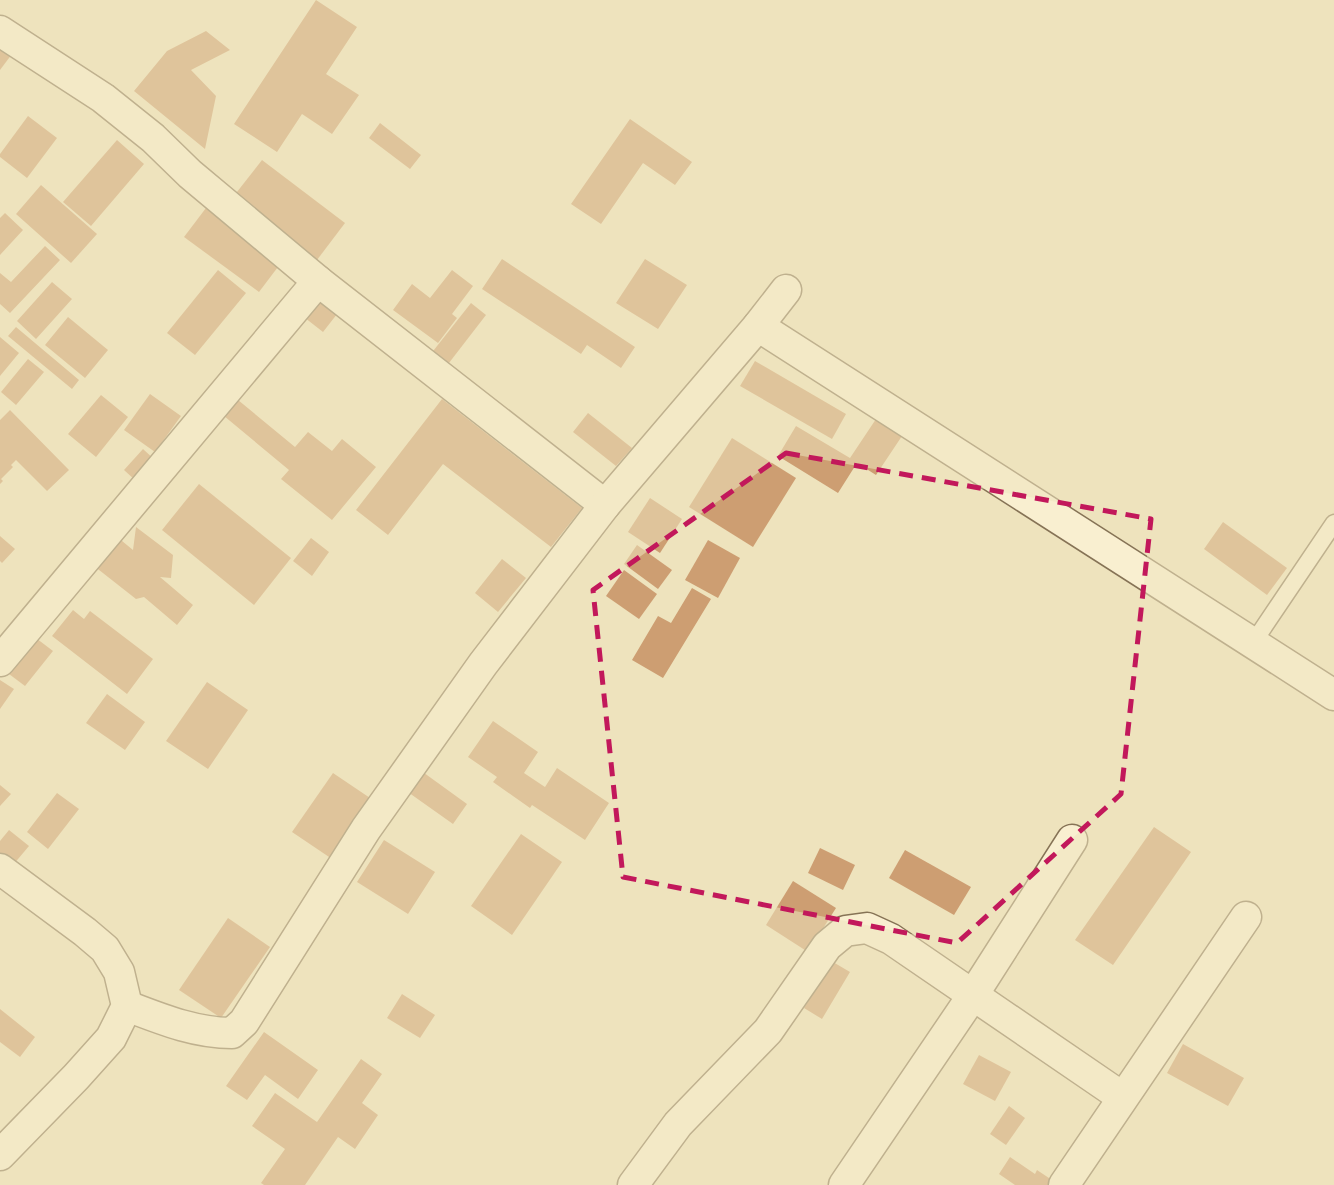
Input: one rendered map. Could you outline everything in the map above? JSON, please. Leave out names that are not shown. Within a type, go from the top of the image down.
[{"type":"street","points":[[0,31],[103,98],[318,281],[605,505]]},
{"type":"street","points":[[0,661],[318,281]]},
{"type":"street","points":[[127,1006],[211,1033],[232,1033],[244,1022],[366,829],[483,664],[605,505],[786,290]]},
{"type":"street","points":[[758,326],[1334,695]]},
{"type":"street","points":[[844,1185],[973,995],[1072,840]]},
{"type":"street","points":[[0,869],[105,950],[119,972],[127,1006],[111,1038],[0,1155]]},
{"type":"street","points":[[1064,1185],[1246,917]]},
{"type":"street","points":[[633,1185],[678,1125],[768,1031],[827,946],[845,931],[867,928],[891,939],[1122,1097]]},
{"type":"lane","points":[[1254,643],[1334,523]]},
{"type":"highlighted area","points":[[786,453],[1151,519],[1121,794],[957,943],[623,877],[593,590]]},
{"type":"building","points":[[316,0],[357,27],[326,74],[359,95],[332,134],[302,114],[277,152],[234,124]]},
{"type":"building","points":[[206,31],[230,50],[191,70],[216,96],[205,149],[134,91],[167,51]]},
{"type":"building","points":[[0,45],[12,54],[0,70]]},
{"type":"building","points":[[28,116],[57,138],[27,178],[0,157],[0,154]]},
{"type":"building","points":[[630,119],[692,162],[675,185],[643,163],[601,224],[571,204]]},
{"type":"building","points":[[380,123],[421,155],[410,169],[369,138]]},
{"type":"building","points":[[117,140],[144,164],[91,226],[63,202]]},
{"type":"building","points":[[262,160],[345,223],[317,260],[233,197]]},
{"type":"building","points":[[41,185],[97,234],[71,263],[16,214]]},
{"type":"building","points":[[209,204],[284,259],[259,292],[184,237]]},
{"type":"building","points":[[5,213],[23,230],[0,255],[0,218]]},
{"type":"building","points":[[45,246],[60,260],[10,313],[0,304],[0,273],[11,282]]},
{"type":"building","points":[[502,259],[635,347],[621,368],[587,345],[581,354],[482,289]]},
{"type":"building","points":[[645,259],[687,285],[658,329],[616,303]]},
{"type":"building","points":[[218,270],[246,293],[195,355],[167,333]]},
{"type":"building","points":[[452,270],[473,286],[452,314],[457,318],[438,343],[393,310],[412,284],[430,298]]},
{"type":"building","points":[[52,282],[72,299],[36,339],[17,321]]},
{"type":"building","points":[[317,291],[341,309],[323,332],[300,314]]},
{"type":"building","points":[[471,303],[486,315],[442,372],[426,360]]},
{"type":"building","points":[[68,317],[108,350],[85,378],[45,345]]},
{"type":"building","points":[[16,327],[79,380],[72,389],[8,336]]},
{"type":"building","points":[[0,337],[19,353],[0,376]]},
{"type":"building","points":[[28,359],[44,372],[16,405],[1,392]]},
{"type":"building","points":[[755,361],[846,414],[832,439],[740,386]]},
{"type":"building","points":[[150,394],[181,416],[155,452],[124,430]]},
{"type":"building","points":[[101,395],[128,417],[96,457],[68,434]]},
{"type":"building","points":[[232,395],[295,447],[308,432],[332,451],[342,439],[376,467],[332,520],[281,479],[289,470],[218,411]]},
{"type":"building","points":[[442,399],[582,508],[551,547],[443,464],[388,535],[356,510]]},
{"type":"building","points":[[10,410],[69,470],[47,491],[16,460],[0,484],[0,420]]},
{"type":"building","points":[[588,413],[632,448],[616,466],[573,432]]},
{"type":"building","points":[[878,416],[904,433],[876,475],[857,463],[838,493],[778,456],[796,426],[850,458]]},
{"type":"building","points":[[732,438],[796,478],[753,547],[689,507]]},
{"type":"building","points":[[143,449],[155,460],[136,481],[124,470]]},
{"type":"building","points":[[199,484],[291,558],[254,605],[162,530]]},
{"type":"building","points":[[650,498],[682,519],[660,553],[628,532]]},
{"type":"building","points":[[1223,522],[1287,568],[1267,595],[1204,549]]},
{"type":"building","points":[[136,527],[173,555],[171,578],[160,577],[193,605],[177,625],[144,597],[136,599],[94,566],[116,536],[133,550]]},
{"type":"building","points":[[0,536],[15,549],[2,563],[0,561]]},
{"type":"building","points":[[311,538],[329,552],[312,576],[293,561]]},
{"type":"building","points":[[708,540],[740,558],[718,598],[685,580]]},
{"type":"building","points":[[637,545],[672,570],[658,589],[624,564]]},
{"type":"building","points":[[502,559],[526,578],[498,612],[475,593]]},
{"type":"building","points":[[624,570],[657,594],[639,619],[606,596]]},
{"type":"building","points":[[692,588],[711,599],[663,678],[632,660],[658,616],[671,623]]},
{"type":"building","points":[[73,610],[84,619],[90,611],[153,659],[127,694],[52,636]]},
{"type":"building","points":[[28,632],[53,651],[25,686],[1,668]]},
{"type":"building","points":[[0,680],[14,689],[0,709]]},
{"type":"building","points":[[207,682],[248,710],[208,769],[166,741]]},
{"type":"building","points":[[107,694],[145,722],[125,750],[86,723]]},
{"type":"building","points":[[493,721],[538,752],[524,773],[545,787],[557,768],[609,803],[585,840],[532,805],[530,808],[493,782],[497,777],[468,757]]},
{"type":"building","points":[[420,770],[467,804],[453,824],[405,790]]},
{"type":"building","points":[[333,773],[376,802],[335,861],[292,832]]},
{"type":"building","points":[[0,785],[11,794],[0,806]]},
{"type":"building","points":[[57,793],[79,809],[48,849],[27,832]]},
{"type":"building","points":[[1154,827],[1191,852],[1113,965],[1075,940]]},
{"type":"building","points":[[9,830],[29,846],[13,865],[0,853],[0,841]]},
{"type":"building","points":[[521,834],[562,862],[512,935],[471,906]]},
{"type":"building","points":[[384,840],[435,872],[408,914],[357,882]]},
{"type":"building","points":[[820,848],[855,865],[843,890],[808,873]]},
{"type":"building","points":[[905,850],[971,887],[954,915],[889,878]]},
{"type":"building","points":[[793,881],[836,908],[808,952],[766,925]]},
{"type":"building","points":[[228,918],[270,947],[221,1018],[179,990]]},
{"type":"building","points":[[833,962],[850,972],[822,1019],[804,1008]]},
{"type":"building","points":[[402,994],[435,1015],[420,1038],[387,1018]]},
{"type":"building","points":[[0,1009],[35,1037],[20,1057],[0,1042]]},
{"type":"building","points":[[264,1032],[318,1070],[298,1099],[265,1075],[247,1100],[226,1086]]},
{"type":"building","points":[[1183,1044],[1244,1078],[1228,1106],[1167,1073]]},
{"type":"building","points":[[979,1055],[1011,1072],[995,1101],[963,1084]]},
{"type":"building","points":[[361,1059],[382,1074],[362,1103],[378,1115],[355,1149],[338,1137],[305,1185],[261,1183],[285,1149],[252,1126],[275,1093],[317,1122]]},
{"type":"building","points":[[1009,1106],[1025,1118],[1006,1145],[990,1134]]},
{"type":"building","points":[[1010,1157],[1035,1174],[1037,1170],[1052,1180],[1049,1185],[1015,1185],[999,1174]]}]
